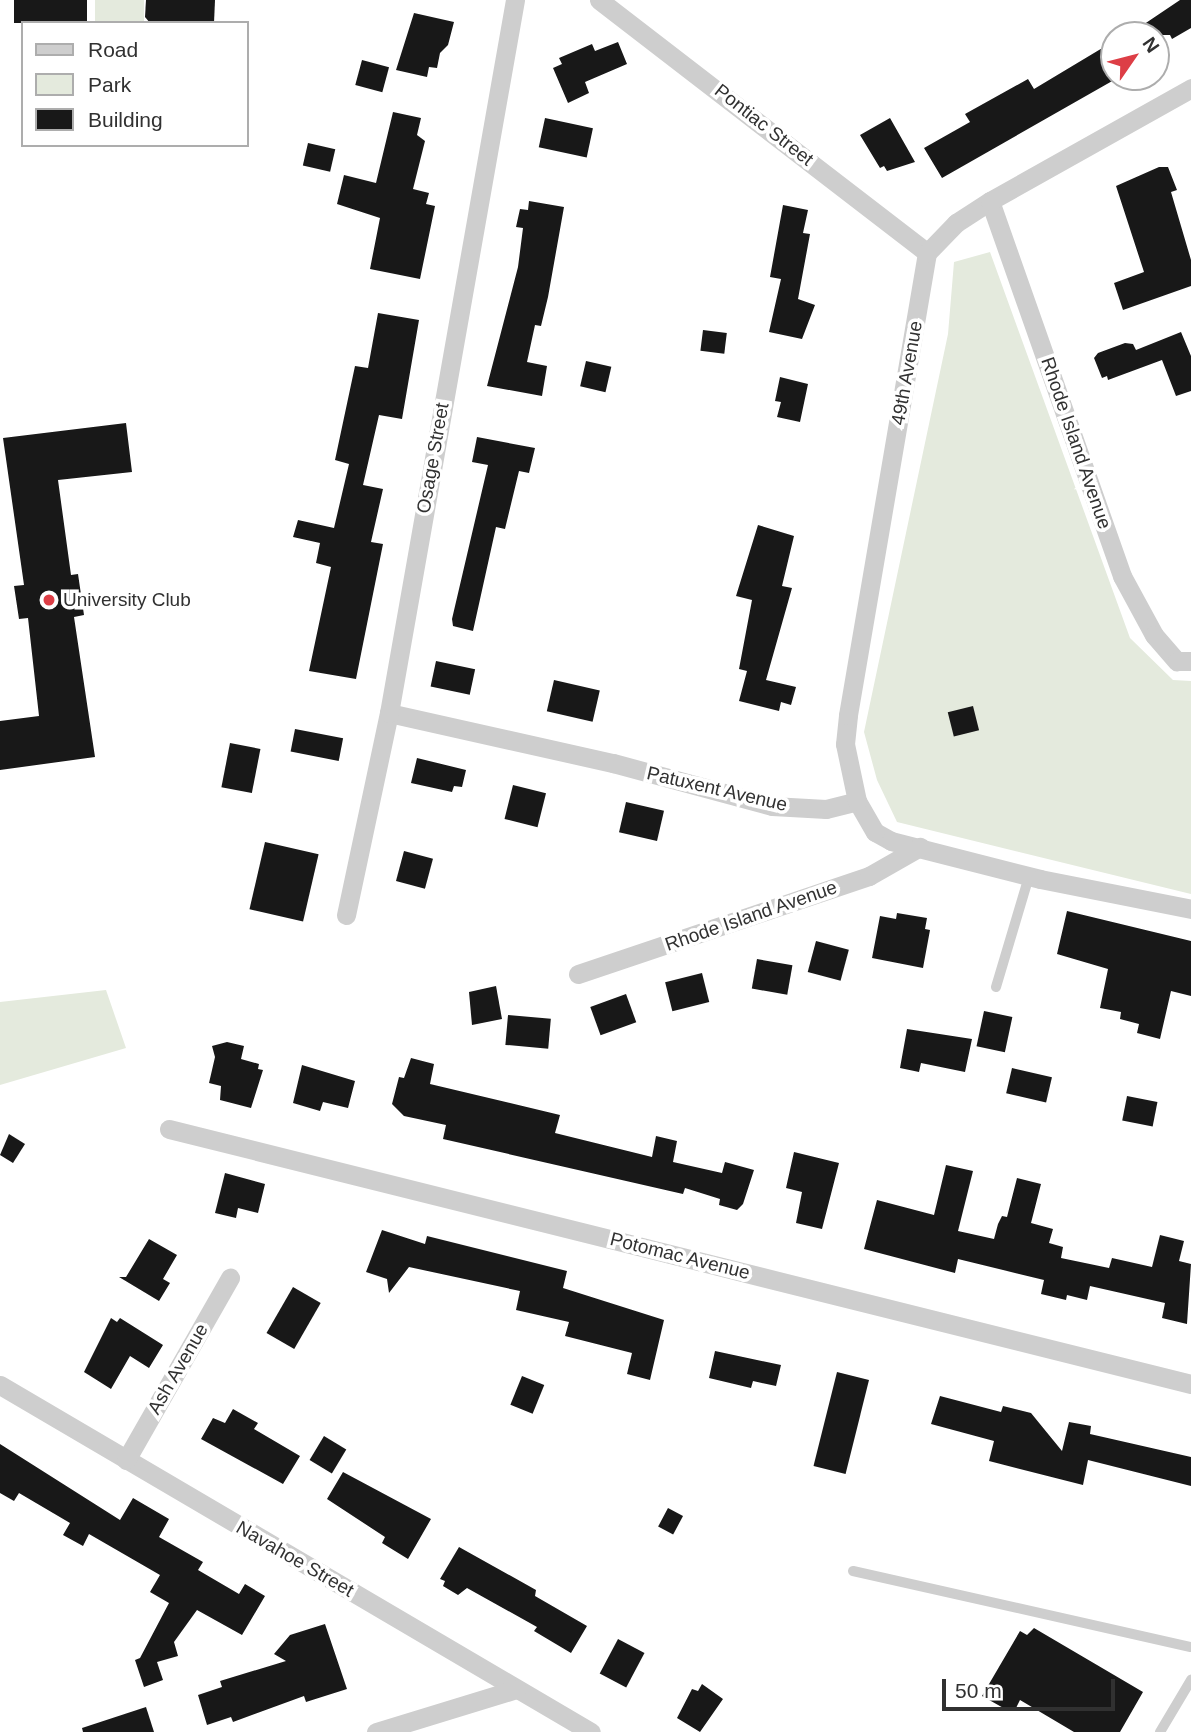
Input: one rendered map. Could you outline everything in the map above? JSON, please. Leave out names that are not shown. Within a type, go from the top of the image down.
[{"type":"street","name":"Osage Street","points":[[346,915],[388,713],[515,0]]},
{"type":"street","name":"Pontiac Street","points":[[599,0],[927,253]]},
{"type":"street","points":[[927,253],[956,223],[990,201],[1191,89]]},
{"type":"street","name":"Rhode Island Avenue","points":[[990,201],[1122,576],[1154,635],[1177,661],[1191,661]]},
{"type":"street","name":"49th Avenue","points":[[857,801],[845,744],[848,715],[927,253]]},
{"type":"street","name":"Patuxent Avenue","points":[[388,713],[613,763],[772,806],[826,808],[857,801]]},
{"type":"street","points":[[857,801],[875,832],[920,848],[1029,876],[1191,909]]},
{"type":"street","name":"Rhode Island Avenue","points":[[578,974],[869,876],[920,848]]},
{"type":"street","name":"Potomac Avenue","points":[[169,1129],[1191,1384]]},
{"type":"street","name":"Ash Avenue","points":[[126,1460],[230,1278]]},
{"type":"street","name":"Navahoe Street","points":[[0,1385],[591,1732]]},
{"type":"street","points":[[376,1732],[517,1689]]},
{"type":"lane","points":[[996,987],[1029,876]]},
{"type":"lane","points":[[853,1570],[1191,1647]]},
{"type":"lane","points":[[1160,1732],[1191,1680]]},
{"type":"green space","points":[[95,0],[144,0],[144,21],[95,21]]},
{"type":"green space","points":[[990,252],[1130,638],[1173,680],[1191,681],[1191,894],[897,822],[877,780],[864,732],[948,334],[954,262]]},
{"type":"green space","points":[[106,990],[126,1048],[0,1085],[0,1002]]},
{"type":"building","points":[[14,0],[87,0],[87,21],[14,23]]},
{"type":"building","points":[[146,0],[215,0],[214,21],[148,21],[145,17]]},
{"type":"building","points":[[1180,0],[1191,0],[1191,28],[1172,39],[1170,21],[1149,21]]},
{"type":"building","points":[[414,13],[454,22],[448,45],[440,53],[437,68],[429,67],[427,77],[396,70]]},
{"type":"building","points":[[618,42],[627,64],[585,82],[589,93],[568,103],[553,68],[562,64],[559,58],[592,44],[595,51]]},
{"type":"building","points":[[1100,49],[1100,88],[942,178],[924,148],[970,122],[965,114],[1028,79],[1034,89]]},
{"type":"building","points":[[362,60],[389,67],[382,92],[355,85]]},
{"type":"building","points":[[393,112],[421,118],[417,135],[425,141],[413,189],[429,193],[426,204],[435,206],[420,279],[370,269],[380,218],[337,204],[344,175],[376,183]]},
{"type":"building","points":[[545,118],[593,128],[587,158],[539,147]]},
{"type":"building","points":[[890,118],[915,162],[887,171],[884,166],[880,168],[860,135]]},
{"type":"building","points":[[308,143],[335,149],[330,172],[303,165]]},
{"type":"building","points":[[1159,167],[1168,167],[1177,190],[1171,192],[1191,260],[1191,286],[1123,310],[1114,283],[1144,272],[1116,186]]},
{"type":"building","points":[[529,201],[564,207],[548,297],[541,326],[535,325],[527,362],[547,366],[542,396],[487,386],[518,267],[523,228],[516,227],[520,209],[528,210]]},
{"type":"building","points":[[783,205],[808,210],[803,233],[810,234],[798,299],[815,305],[802,339],[769,332],[781,279],[770,277]]},
{"type":"building","points":[[378,313],[419,320],[402,419],[379,415],[363,485],[383,489],[371,542],[383,544],[356,679],[309,671],[331,567],[316,563],[320,543],[293,537],[298,520],[334,528],[349,464],[335,460],[355,366],[368,368]]},
{"type":"building","points":[[703,330],[727,333],[724,354],[700,351]]},
{"type":"building","points":[[1181,332],[1191,356],[1191,391],[1176,396],[1162,360],[1108,380],[1107,376],[1102,378],[1094,358],[1098,353],[1125,343],[1133,344],[1136,350]]},
{"type":"building","points":[[586,361],[611,367],[605,392],[580,386]]},
{"type":"building","points":[[780,377],[808,384],[800,422],[777,417],[781,402],[775,401]]},
{"type":"building","name":"University Club","points":[[126,423],[132,472],[58,480],[71,575],[78,574],[84,615],[74,617],[95,757],[0,770],[0,721],[39,716],[28,618],[19,619],[14,586],[24,585],[3,438]]},
{"type":"building","points":[[477,437],[535,448],[529,473],[519,471],[505,529],[496,527],[473,631],[453,626],[452,619],[488,465],[472,462]]},
{"type":"building","points":[[758,525],[794,536],[782,586],[792,588],[766,680],[796,687],[791,705],[781,702],[779,711],[739,701],[747,671],[739,669],[752,600],[736,596]]},
{"type":"building","points":[[436,661],[475,669],[470,695],[431,686]]},
{"type":"building","points":[[554,680],[600,691],[593,722],[547,711]]},
{"type":"building","points":[[973,706],[979,730],[954,737],[948,712]]},
{"type":"building","points":[[295,729],[343,738],[339,761],[291,752]]},
{"type":"building","points":[[230,743],[260,749],[252,793],[221,787]]},
{"type":"building","points":[[417,758],[466,770],[462,787],[454,786],[452,792],[411,783]]},
{"type":"building","points":[[513,785],[546,793],[538,827],[505,819]]},
{"type":"building","points":[[626,802],[664,811],[657,841],[619,832]]},
{"type":"building","points":[[265,842],[319,854],[303,922],[249,909]]},
{"type":"building","points":[[404,851],[433,859],[425,889],[396,881]]},
{"type":"building","points":[[1067,911],[1191,941],[1191,996],[1171,991],[1160,1039],[1137,1033],[1139,1024],[1120,1019],[1121,1012],[1100,1008],[1108,969],[1057,954]]},
{"type":"building","points":[[897,913],[927,918],[925,929],[930,930],[923,968],[872,958],[880,916],[896,919]]},
{"type":"building","points":[[816,941],[849,950],[841,981],[808,972]]},
{"type":"building","points":[[757,959],[792,965],[787,995],[752,989]]},
{"type":"building","points":[[702,973],[709,1002],[672,1011],[665,982]]},
{"type":"building","points":[[496,986],[502,1019],[472,1025],[469,992]]},
{"type":"building","points":[[626,994],[636,1022],[601,1035],[590,1007]]},
{"type":"building","points":[[984,1011],[1012,1017],[1005,1052],[977,1046]]},
{"type":"building","points":[[508,1015],[551,1019],[548,1049],[505,1045]]},
{"type":"building","points":[[907,1029],[972,1039],[965,1072],[921,1063],[919,1072],[900,1068]]},
{"type":"building","points":[[227,1042],[244,1046],[241,1059],[259,1064],[258,1069],[263,1070],[251,1108],[220,1100],[221,1086],[209,1083],[215,1057],[212,1046]]},
{"type":"building","points":[[411,1058],[434,1064],[430,1084],[560,1115],[555,1133],[652,1157],[656,1136],[677,1141],[673,1162],[722,1173],[725,1162],[754,1170],[743,1204],[737,1210],[719,1205],[720,1199],[685,1188],[683,1194],[443,1139],[446,1125],[404,1116],[392,1104],[399,1077],[404,1078]]},
{"type":"building","points":[[302,1065],[355,1081],[348,1108],[323,1102],[320,1111],[293,1103]]},
{"type":"building","points":[[1012,1068],[1052,1077],[1046,1103],[1006,1093]]},
{"type":"building","points":[[1127,1096],[1157,1102],[1153,1126],[1122,1121]]},
{"type":"building","points":[[9,1134],[25,1144],[13,1163],[0,1155]]},
{"type":"building","points":[[794,1152],[839,1163],[822,1229],[796,1223],[802,1192],[786,1188]]},
{"type":"building","points":[[946,1165],[973,1171],[958,1231],[994,1239],[1002,1216],[1007,1217],[1017,1178],[1041,1184],[1031,1223],[1053,1229],[1049,1243],[1063,1247],[1061,1258],[1109,1268],[1112,1258],[1152,1267],[1160,1235],[1184,1241],[1179,1261],[1191,1264],[1187,1324],[1162,1318],[1165,1303],[1090,1286],[1087,1300],[1067,1295],[1066,1300],[1041,1294],[1044,1280],[958,1259],[955,1273],[864,1249],[877,1200],[934,1215]]},
{"type":"building","points":[[225,1173],[265,1184],[258,1213],[238,1208],[236,1218],[215,1213]]},
{"type":"building","points":[[382,1230],[425,1244],[427,1236],[567,1271],[563,1288],[664,1320],[650,1380],[627,1374],[632,1353],[565,1336],[569,1322],[516,1310],[520,1291],[409,1267],[389,1293],[387,1279],[366,1272]]},
{"type":"building","points":[[149,1239],[177,1255],[163,1279],[170,1283],[159,1301],[119,1277],[126,1277]]},
{"type":"building","points":[[293,1287],[321,1303],[294,1349],[266,1333]]},
{"type":"building","points":[[111,1318],[117,1322],[120,1318],[163,1345],[149,1368],[130,1356],[111,1389],[84,1372]]},
{"type":"building","points":[[715,1351],[781,1365],[776,1386],[753,1381],[751,1388],[709,1378]]},
{"type":"building","points":[[837,1372],[869,1380],[846,1474],[814,1466]]},
{"type":"building","points":[[522,1376],[544,1385],[533,1414],[510,1405]]},
{"type":"building","points":[[940,1396],[1001,1412],[1003,1406],[1031,1413],[1062,1451],[1069,1422],[1091,1426],[1090,1434],[1191,1457],[1191,1486],[1088,1460],[1083,1485],[989,1461],[994,1441],[931,1424]]},
{"type":"building","points":[[233,1409],[258,1423],[254,1429],[300,1456],[283,1484],[201,1439],[213,1418],[225,1423]]},
{"type":"building","points":[[324,1436],[346,1449],[332,1473],[310,1460]]},
{"type":"building","points":[[0,1444],[120,1520],[133,1498],[169,1519],[159,1537],[203,1562],[198,1570],[239,1594],[245,1584],[265,1596],[242,1635],[197,1610],[174,1642],[178,1656],[157,1662],[163,1680],[144,1687],[135,1660],[140,1658],[169,1603],[150,1592],[160,1575],[89,1534],[83,1546],[63,1535],[70,1523],[19,1493],[14,1501],[0,1493]]},
{"type":"building","points":[[343,1472],[431,1519],[408,1559],[382,1543],[385,1537],[327,1499]]},
{"type":"building","points":[[668,1508],[683,1516],[673,1535],[658,1527]]},
{"type":"building","points":[[459,1547],[536,1590],[535,1596],[587,1626],[571,1653],[534,1631],[537,1627],[467,1588],[458,1595],[443,1586],[445,1581],[440,1579]]},
{"type":"building","points":[[325,1624],[347,1689],[306,1702],[304,1696],[233,1722],[231,1717],[207,1725],[198,1695],[222,1687],[220,1681],[286,1661],[274,1654],[290,1635]]},
{"type":"building","points":[[1034,1628],[1143,1692],[1120,1732],[1074,1732],[1020,1700],[1015,1710],[1007,1710],[982,1696],[1020,1631],[1027,1635]]},
{"type":"building","points":[[618,1639],[644,1653],[626,1688],[600,1673]]},
{"type":"building","points":[[702,1684],[723,1699],[700,1732],[677,1718],[692,1689],[698,1691]]},
{"type":"building","points":[[146,1707],[154,1732],[83,1732],[82,1728]]},
{"type":"place","name":"University Club","points":[[49,600]]}]
